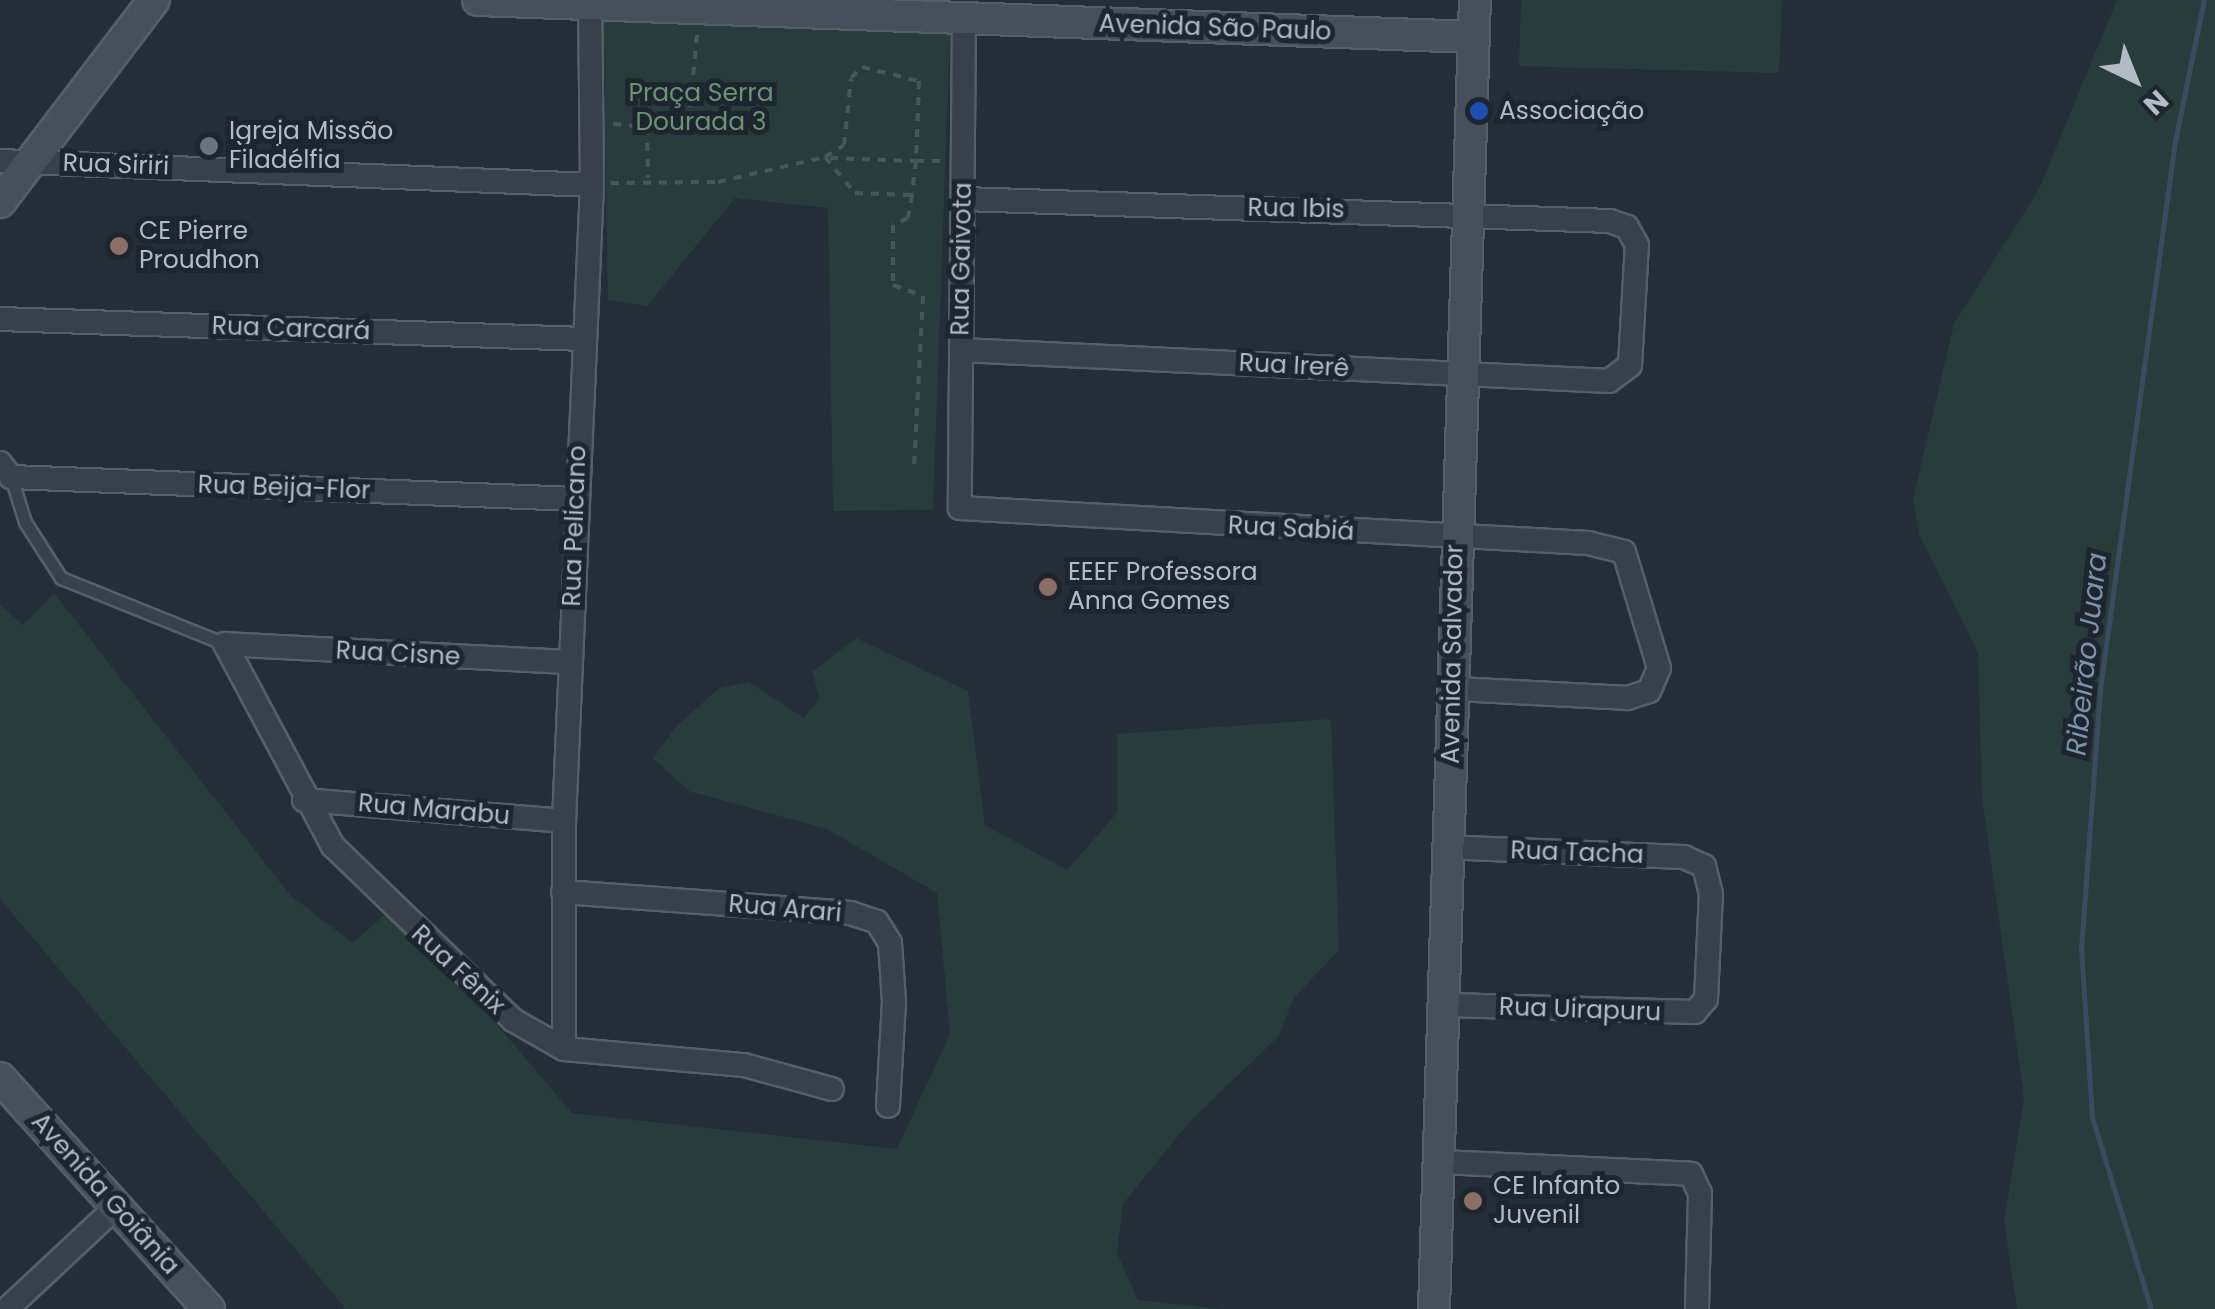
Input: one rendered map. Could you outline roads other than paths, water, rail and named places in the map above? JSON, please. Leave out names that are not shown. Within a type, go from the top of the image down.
[{"type":"street","points":[[0,202],[154,0]]},
{"type":"street","name":"Avenida São Paulo","points":[[478,0],[742,5],[964,19],[1474,37]]},
{"type":"street","name":"Avenida Salvador","points":[[1434,1309],[1448,1006],[1455,536],[1475,0]]},
{"type":"street","name":"Rua Pelicano","points":[[564,1048],[564,821],[582,339],[592,185],[590,4]]},
{"type":"street","name":"Rua Gaivota","points":[[956,500],[964,19]]},
{"type":"street","name":"Rua Siriri","points":[[0,161],[592,185]]},
{"type":"street","name":"Rua Ibis","points":[[963,199],[1470,213],[1628,227],[1637,246],[1626,374]]},
{"type":"street","name":"Rua Carcará","points":[[0,319],[582,339]]},
{"type":"street","name":"Rua Irerê","points":[[960,350],[1590,381],[1626,374]]},
{"type":"street","name":"Rua Beija-Flor","points":[[6,470],[575,499]]},
{"type":"street","name":"Rua Sabiá","points":[[956,500],[968,514],[1610,544],[1628,557],[1659,668],[1649,691],[1627,698],[1453,689]]},
{"type":"street","name":"Rua Cisne","points":[[225,644],[571,662]]},
{"type":"street","name":"Rua Fênix","points":[[225,644],[304,800],[333,846],[447,964],[512,1020],[564,1048],[744,1066],[832,1089]]},
{"type":"street","name":"Rua Marabu","points":[[304,800],[564,821]]},
{"type":"street","name":"Rua Tacha","points":[[1448,847],[1684,857],[1704,866],[1711,894],[1706,999]]},
{"type":"street","name":"Rua Arari","points":[[563,892],[850,913],[876,922],[890,944],[894,1002],[888,1106]]},
{"type":"street","name":"Rua Uirapuru","points":[[1448,1006],[1691,1012],[1706,999]]},
{"type":"street","name":"Avenida Goiânia","points":[[5,1094],[209,1309]]},
{"type":"street","points":[[1440,1162],[1687,1173],[1698,1180],[1698,1308]]},
{"type":"street","points":[[7,1309],[116,1207]]},
{"type":"lane","points":[[6,470],[25,522],[61,578],[225,644]]},
{"type":"waterway","name":"Ribeirão Juara","points":[[2151,1309],[2092,1117],[2081,949],[2100,689],[2175,141],[2204,0]]},
{"type":"place","name":"Associação","points":[[1479,111]]},
{"type":"place","name":"Igreja Missão Filadélfia","points":[[209,146]]},
{"type":"place","name":"CE Pierre Proudhon","points":[[119,246]]},
{"type":"place","name":"EEEF Professora Anna Gomes","points":[[1048,587]]},
{"type":"place","name":"CE Infanto Juvenil","points":[[1473,1201]]},
{"type":"park label","name":"Praça Serra Dourada 3","points":[[701,108]]}]
